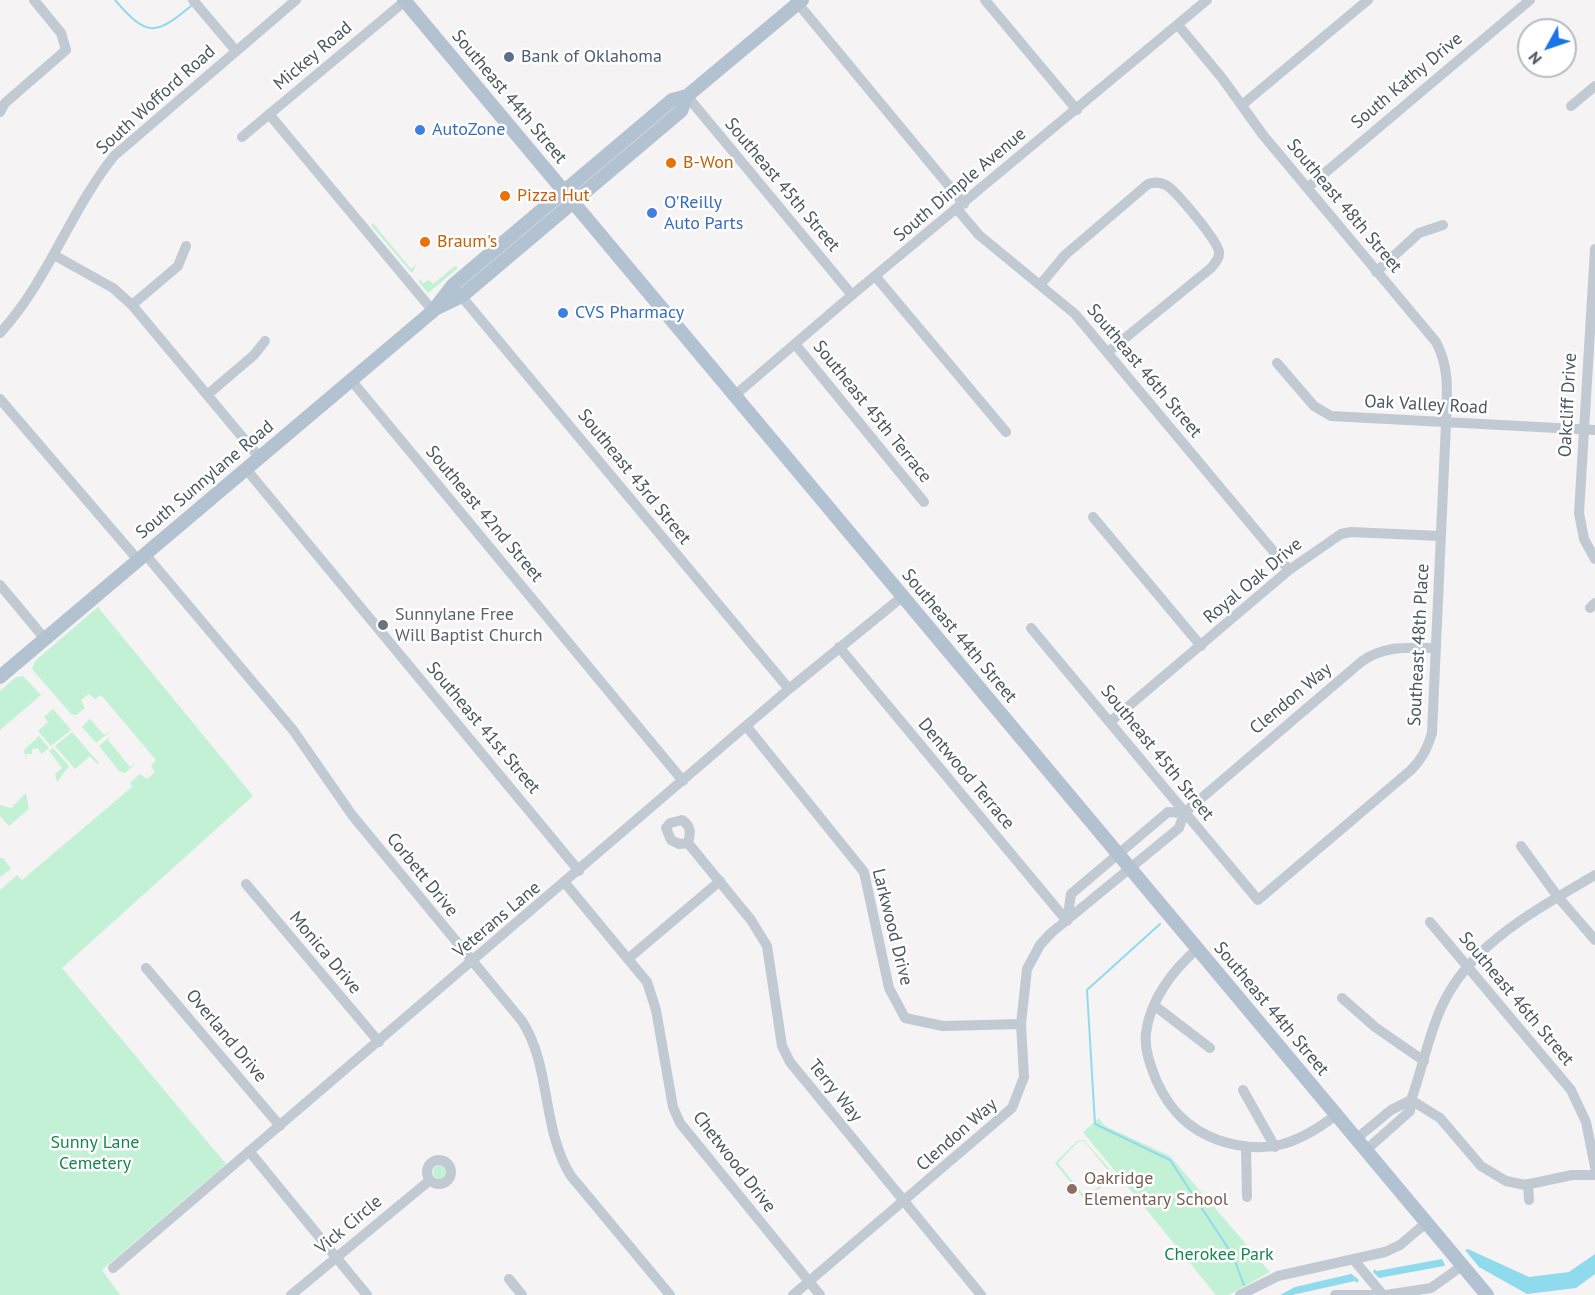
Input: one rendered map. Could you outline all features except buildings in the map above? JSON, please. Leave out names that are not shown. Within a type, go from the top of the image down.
[{"type":"main road","name":"Southeast 44th Street","points":[[404,1],[1119,855],[1126,873],[1197,949],[1486,1295]]},
{"type":"main road","name":"South Sunnylane Road","points":[[0,677],[433,311],[563,189],[672,100],[687,96],[798,1]]},
{"type":"main road","name":"South Sunnylane Road","points":[[457,290],[574,202],[681,111],[687,96]]},
{"type":"street","points":[[0,112],[5,103],[66,50],[62,33],[34,0]]},
{"type":"street","points":[[193,0],[236,51]]},
{"type":"street","name":"South Wofford Road","points":[[0,333],[28,297],[95,180],[114,156],[296,0]]},
{"type":"street","points":[[985,0],[1077,110]]},
{"type":"street","name":"South Dimple Avenue","points":[[734,396],[1207,0]]},
{"type":"street","points":[[1242,105],[1368,0]]},
{"type":"street","name":"South Kathy Drive","points":[[1307,188],[1530,0]]},
{"type":"street","name":"Mickey Road","points":[[242,137],[404,1]]},
{"type":"street","name":"Southeast 46th Street","points":[[798,1],[961,206],[979,235],[1075,314],[1289,570]]},
{"type":"street","name":"Southeast 48th Street","points":[[1178,25],[1307,188],[1441,351],[1447,375],[1446,423]]},
{"type":"street","points":[[1571,106],[1595,86]]},
{"type":"street","name":"Southeast 45th Street","points":[[687,96],[852,295]]},
{"type":"street","points":[[269,114],[433,311]]},
{"type":"street","points":[[1040,285],[1065,255],[1148,184],[1159,182],[1171,189],[1215,242],[1218,258],[1211,268],[1108,352]]},
{"type":"street","points":[[1376,272],[1419,233],[1443,225]]},
{"type":"street","points":[[132,305],[177,266],[186,246]]},
{"type":"street","name":"Oakcliff Drive","points":[[1595,249],[1589,430],[1579,513],[1584,539],[1595,559]]},
{"type":"street","points":[[54,255],[113,288],[132,305],[259,458]]},
{"type":"street","points":[[876,277],[1006,432]]},
{"type":"street","name":"Southeast 43rd Street","points":[[457,290],[789,689]]},
{"type":"street","points":[[207,395],[254,355],[265,341]]},
{"type":"street","name":"Southeast 45th Terrace","points":[[795,344],[924,502]]},
{"type":"street","name":"Oak Valley Road","points":[[1277,363],[1314,406],[1331,416],[1589,430]]},
{"type":"street","name":"Southeast 42nd Street","points":[[351,380],[683,781]]},
{"type":"street","points":[[0,399],[142,557]]},
{"type":"street","name":"Southeast 48th Place","points":[[1258,900],[1422,759],[1432,733],[1446,423]]},
{"type":"street","name":"Southeast 41st Street","points":[[246,469],[579,870]]},
{"type":"street","points":[[1093,517],[1201,646]]},
{"type":"street","name":"Royal Oak Drive","points":[[1111,721],[1289,570],[1341,534],[1351,532],[1440,536]]},
{"type":"street","name":"Corbett Drive","points":[[142,557],[293,730],[352,815],[522,1021],[533,1039],[553,1139],[559,1158],[571,1176],[670,1295]]},
{"type":"street","points":[[0,585],[45,639]]},
{"type":"street","name":"Veterans Lane","points":[[113,1268],[565,884],[789,689],[902,597]]},
{"type":"street","name":"Southeast 45th Street","points":[[1031,627],[1258,900]]},
{"type":"street","name":"Dentwood Terrace","points":[[839,647],[1067,921]]},
{"type":"street","name":"Clendon Way","points":[[793,1295],[1012,1108],[1024,1077],[1021,1024],[1027,969],[1040,945],[1179,828],[1184,813],[1372,653],[1390,648],[1435,648]]},
{"type":"street","name":"Larkwood Drive","points":[[747,727],[864,873],[889,988],[905,1018],[943,1026],[1021,1024]]},
{"type":"street","name":"Clendon Way","points":[[1067,921],[1071,894],[1168,812],[1184,813]]},
{"type":"street","name":"Terry Way","points":[[688,843],[751,920],[767,946],[782,1046],[790,1062],[981,1295]]},
{"type":"street","points":[[1521,846],[1558,897],[1595,940]]},
{"type":"street","points":[[1365,1150],[1410,1111],[1411,1100],[1441,1007],[1467,967],[1501,935],[1595,875]]},
{"type":"street","points":[[629,958],[720,881]]},
{"type":"street","points":[[1086,882],[1098,896]]},
{"type":"street","name":"Monica Drive","points":[[246,884],[379,1042]]},
{"type":"street","name":"Chetwood Drive","points":[[565,884],[647,982],[656,1010],[673,1107],[680,1123],[820,1295]]},
{"type":"street","name":"Southeast 46th Street","points":[[1430,922],[1571,1090],[1586,1122],[1595,1167]]},
{"type":"street","points":[[1197,949],[1168,981],[1155,1006],[1146,1033],[1149,1062],[1165,1100],[1185,1123],[1211,1137],[1246,1149],[1275,1147],[1315,1131],[1336,1115]]},
{"type":"street","name":"Overland Drive","points":[[146,968],[280,1126]]},
{"type":"street","points":[[1342,998],[1375,1027],[1424,1061]]},
{"type":"street","points":[[1155,1006],[1210,1048]]},
{"type":"street","points":[[1244,1090],[1275,1147]]},
{"type":"street","points":[[1356,1139],[1391,1110],[1411,1100]]},
{"type":"street","points":[[1411,1100],[1440,1118],[1481,1166],[1506,1181],[1528,1184],[1572,1175],[1595,1175]]},
{"type":"street","points":[[1246,1149],[1247,1197]]},
{"type":"street","points":[[249,1151],[367,1295]]},
{"type":"street","name":"Vick Circle","points":[[291,1295],[429,1181]]},
{"type":"street","points":[[1528,1184],[1529,1200]]},
{"type":"street","points":[[1245,1292],[1278,1276],[1320,1264],[1353,1259],[1400,1245],[1426,1223]]},
{"type":"street","points":[[1353,1259],[1385,1295],[1431,1288],[1462,1266]]},
{"type":"street","points":[[509,1279],[522,1295]]},
{"type":"street","points":[[1335,1295],[1372,1295]]},
{"type":"green space","points":[[373,223],[411,269],[416,264],[413,272],[371,225]]},
{"type":"green space","points":[[455,266],[458,268],[428,293],[419,282],[420,279],[423,283],[429,280],[433,284]]},
{"type":"green space","name":"Sunny Lane Cemetery","points":[[98,607],[253,796],[62,968],[226,1164],[102,1270],[120,1295],[0,1295],[0,890],[17,875],[22,880],[132,787],[130,783],[140,774],[147,779],[155,772],[151,766],[156,760],[101,695],[95,699],[89,694],[81,700],[85,708],[76,715],[71,714],[32,669],[35,661]]},
{"type":"green space","points":[[23,676],[41,695],[0,730],[0,691],[16,677]]},
{"type":"green space","points":[[53,709],[71,730],[51,746],[38,731],[48,722],[44,717]]},
{"type":"green space","points":[[95,713],[90,719],[104,735],[110,732],[96,743],[82,727]]},
{"type":"green space","points":[[72,732],[99,763],[97,764],[90,756],[75,769],[55,746]]},
{"type":"green space","points":[[112,735],[108,740],[130,767],[136,763],[125,773],[119,771],[99,746]]},
{"type":"green space","points":[[39,736],[49,748],[41,754],[38,748],[32,749],[32,754],[26,754],[27,762],[24,750]]},
{"type":"green space","points":[[53,748],[69,766],[57,782],[55,774],[62,768],[49,751]]},
{"type":"green space","points":[[26,793],[29,809],[9,826],[0,816],[0,805],[11,808]]},
{"type":"green space","points":[[0,858],[3,858],[11,869],[0,877]]},
{"type":"green space","name":"Cherokee Park","points":[[1099,1118],[1105,1126],[1170,1156],[1270,1272],[1229,1295],[1216,1295],[1083,1132]]},
{"type":"green space","points":[[1084,1140],[1113,1173],[1110,1181],[1084,1199],[1055,1163],[1077,1141]],"holes":[[[1084,1141],[1111,1174],[1109,1179],[1085,1197],[1058,1163],[1078,1142]]]},
{"type":"green space","points":[[437,1165],[443,1165],[447,1172],[443,1179],[437,1179],[433,1175],[433,1169]]},
{"type":"water","points":[[1468,1249],[1529,1277],[1569,1272],[1595,1254],[1595,1274],[1576,1288],[1527,1294],[1479,1267],[1465,1250]]},
{"type":"water","points":[[1442,1259],[1444,1266],[1379,1278],[1373,1272],[1374,1269],[1377,1271]]},
{"type":"water","points":[[1349,1272],[1359,1280],[1357,1283],[1355,1281],[1292,1295],[1280,1295],[1295,1287],[1351,1274]]},
{"type":"waterway","points":[[115,0],[135,21],[152,28],[168,23],[191,6]]},
{"type":"waterway","points":[[1160,924],[1087,990],[1095,1124],[1170,1160],[1232,1254],[1244,1285]]},
{"type":"place","name":"Bank of Oklahoma","points":[[509,57]]},
{"type":"place","name":"AutoZone","points":[[420,130]]},
{"type":"place","name":"B-Won","points":[[671,163]]},
{"type":"place","name":"Pizza Hut","points":[[505,196]]},
{"type":"place","name":"O'Reilly Auto Parts","points":[[652,213]]},
{"type":"place","name":"Braum's","points":[[425,242]]},
{"type":"place","name":"CVS Pharmacy","points":[[563,313]]},
{"type":"place","name":"Sunnylane Free Will Baptist Church","points":[[383,625]]},
{"type":"place","name":"Oakridge Elementary School","points":[[1072,1189]]}]
